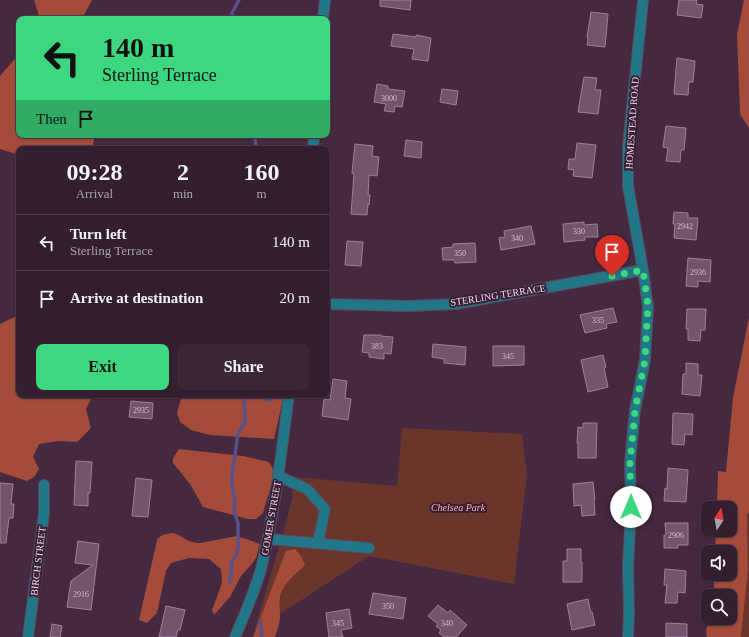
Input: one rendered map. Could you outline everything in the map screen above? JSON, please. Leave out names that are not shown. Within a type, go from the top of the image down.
[{"type":"street","points":[[323,16],[325,0]]},
{"type":"street","name":"HOMESTEAD ROAD","points":[[628,637],[628,566],[631,507],[630,462],[635,410],[645,360],[648,306],[628,186],[628,147],[643,0]]},
{"type":"street","name":"STERLING TERRACE","points":[[330,304],[408,306],[456,304],[643,270]]},
{"type":"street","name":"GOMER STREET","points":[[235,637],[261,570],[268,539],[274,508],[289,398]]},
{"type":"street","points":[[278,476],[306,489],[325,509],[318,543]]},
{"type":"street","name":"BIRCH STREET","points":[[28,637],[42,532],[44,485]]},
{"type":"street","points":[[268,539],[369,548]]},
{"type":"green space","name":"Chelsea Park","points":[[402,428],[522,434],[527,474],[514,584],[369,556],[254,631],[285,527],[292,499],[294,477],[397,486]]},
{"type":"green space","points":[[749,513],[749,637],[741,637],[748,570],[747,514]]},
{"type":"shaded area","points":[[34,0],[92,0],[84,16],[39,16]]},
{"type":"shaded area","points":[[744,0],[749,0],[749,128],[740,114],[737,34]]},
{"type":"shaded area","points":[[16,57],[16,138],[94,138],[93,146],[16,146],[16,154],[0,149],[0,76]]},
{"type":"shaded area","points":[[16,316],[16,398],[92,398],[86,409],[91,428],[77,442],[58,441],[39,444],[33,457],[39,469],[34,477],[27,481],[0,472],[0,324]]},
{"type":"shaded area","points":[[749,317],[749,513],[747,514],[748,570],[741,637],[707,637],[706,630],[708,625],[737,625],[737,589],[714,589],[714,581],[737,581],[737,545],[715,545],[716,537],[737,537],[737,501],[717,501],[718,471],[726,472],[733,398]]},
{"type":"shaded area","points":[[181,398],[283,398],[274,439],[210,435],[191,430],[180,422],[177,413]]},
{"type":"shaded area","points":[[179,449],[243,456],[269,462],[274,471],[274,476],[263,513],[256,519],[248,519],[203,507],[190,484],[173,463],[173,458]]},
{"type":"shaded area","points":[[173,533],[196,543],[237,536],[260,544],[256,558],[241,576],[230,597],[214,615],[212,610],[222,583],[221,569],[209,559],[189,558],[171,563],[166,571],[157,613],[147,623],[139,620],[157,540],[162,535]]},
{"type":"shaded area","points":[[295,549],[301,556],[305,565],[289,580],[281,594],[280,619],[275,637],[253,637],[286,551]]},
{"type":"building","points":[[380,0],[411,0],[410,10],[380,6]]},
{"type":"building","points":[[679,0],[697,0],[696,4],[703,5],[701,18],[677,15]]},
{"type":"building","points":[[591,12],[608,14],[605,47],[587,45]]},
{"type":"building","points":[[393,34],[416,37],[416,35],[431,38],[428,61],[412,59],[414,49],[391,46]]},
{"type":"building","points":[[677,58],[695,61],[693,82],[689,82],[688,95],[674,94]]},
{"type":"building","points":[[584,77],[597,78],[595,90],[601,90],[598,114],[578,112]]},
{"type":"building","points":[[377,84],[388,86],[388,89],[405,91],[402,107],[395,106],[394,112],[384,111],[386,104],[374,102]]},
{"type":"building","points":[[442,89],[458,91],[456,105],[440,102]]},
{"type":"building","points":[[666,126],[686,128],[684,150],[681,150],[680,162],[666,161],[668,148],[663,147]]},
{"type":"building","points":[[406,140],[422,142],[421,158],[404,156]]},
{"type":"building","points":[[577,143],[596,145],[592,178],[573,176],[574,170],[568,169],[569,159],[575,159]]},
{"type":"building","points":[[355,144],[373,146],[372,156],[379,157],[377,176],[369,175],[368,195],[370,195],[367,215],[351,214],[354,174],[352,173]]},
{"type":"building","points":[[674,212],[688,213],[688,218],[698,218],[696,240],[674,238]]},
{"type":"building","points":[[584,222],[584,225],[597,224],[598,237],[585,237],[585,240],[564,242],[563,224]]},
{"type":"building","points":[[531,226],[535,244],[501,250],[499,238],[505,237],[504,231]]},
{"type":"building","points":[[347,241],[363,242],[361,266],[345,265]]},
{"type":"building","points":[[475,243],[476,262],[455,263],[454,260],[443,260],[442,248],[453,247],[453,244]]},
{"type":"building","points":[[688,258],[711,260],[710,282],[698,281],[698,287],[686,286]]},
{"type":"building","points":[[613,308],[617,322],[606,324],[607,328],[585,333],[580,315]]},
{"type":"building","points":[[687,309],[706,309],[705,330],[701,330],[700,341],[688,340],[688,329],[686,329]]},
{"type":"building","points":[[364,335],[393,337],[391,354],[384,353],[384,359],[369,357],[369,353],[362,352]]},
{"type":"building","points":[[433,344],[466,347],[465,365],[444,363],[444,359],[432,357]]},
{"type":"building","points":[[493,346],[524,346],[524,365],[493,366]]},
{"type":"building","points":[[603,355],[608,387],[588,392],[581,360]]},
{"type":"building","points":[[686,363],[698,364],[698,375],[702,375],[700,396],[682,394],[683,374],[686,374]]},
{"type":"building","points":[[333,379],[347,381],[345,398],[351,399],[348,420],[322,416],[324,399],[330,400]]},
{"type":"building","points":[[131,401],[153,403],[152,419],[129,417]]},
{"type":"building","points":[[673,413],[693,414],[692,435],[685,434],[684,445],[672,444]]},
{"type":"building","points":[[583,423],[597,423],[596,458],[578,458],[578,427],[583,428]]},
{"type":"building","points":[[76,461],[92,462],[88,506],[74,505]]},
{"type":"building","points":[[668,468],[688,470],[686,502],[664,501],[665,488],[667,489]]},
{"type":"building","points":[[136,478],[152,480],[148,517],[132,516]]},
{"type":"building","points":[[593,482],[595,515],[582,516],[581,505],[574,506],[573,484]]},
{"type":"building","points":[[0,483],[13,484],[11,504],[14,504],[13,518],[9,518],[6,543],[0,543]]},
{"type":"building","points":[[665,523],[688,523],[688,545],[678,545],[678,548],[664,548],[664,535],[666,535]]},
{"type":"building","points":[[78,541],[99,544],[91,610],[67,607],[71,581],[93,565],[75,563]]},
{"type":"building","points":[[567,549],[581,549],[582,582],[563,582],[563,561],[567,561]]},
{"type":"building","points":[[665,569],[686,571],[685,593],[678,592],[677,603],[665,603],[667,585],[664,585]]},
{"type":"building","points":[[373,593],[406,598],[403,619],[369,614]]},
{"type":"building","points":[[588,599],[595,625],[572,630],[567,604]]},
{"type":"building","points":[[438,605],[448,613],[450,610],[467,625],[456,637],[444,637],[439,633],[441,630],[436,626],[438,624],[428,616]]},
{"type":"building","points":[[166,606],[185,610],[180,630],[178,630],[176,637],[159,637]]},
{"type":"building","points":[[349,609],[352,628],[341,630],[343,637],[329,637],[326,613]]},
{"type":"building","points":[[666,623],[687,624],[687,637],[666,637]]},
{"type":"building","points":[[52,624],[62,626],[60,637],[50,637]]},
{"type":"waterway","points":[[232,16],[232,13],[239,0]]},
{"type":"waterway","points":[[255,138],[256,146]]},
{"type":"waterway","points":[[230,582],[232,561],[237,554],[238,545],[238,523],[234,511],[235,501],[232,475],[238,434],[245,423],[245,398]]},
{"type":"waterway","points":[[264,398],[267,400],[272,398]]},
{"type":"waterway","points":[[260,621],[262,637]]},
{"type":"route","points":[[612,276],[643,270],[648,306],[645,360],[635,410],[630,462],[631,507]]}]
